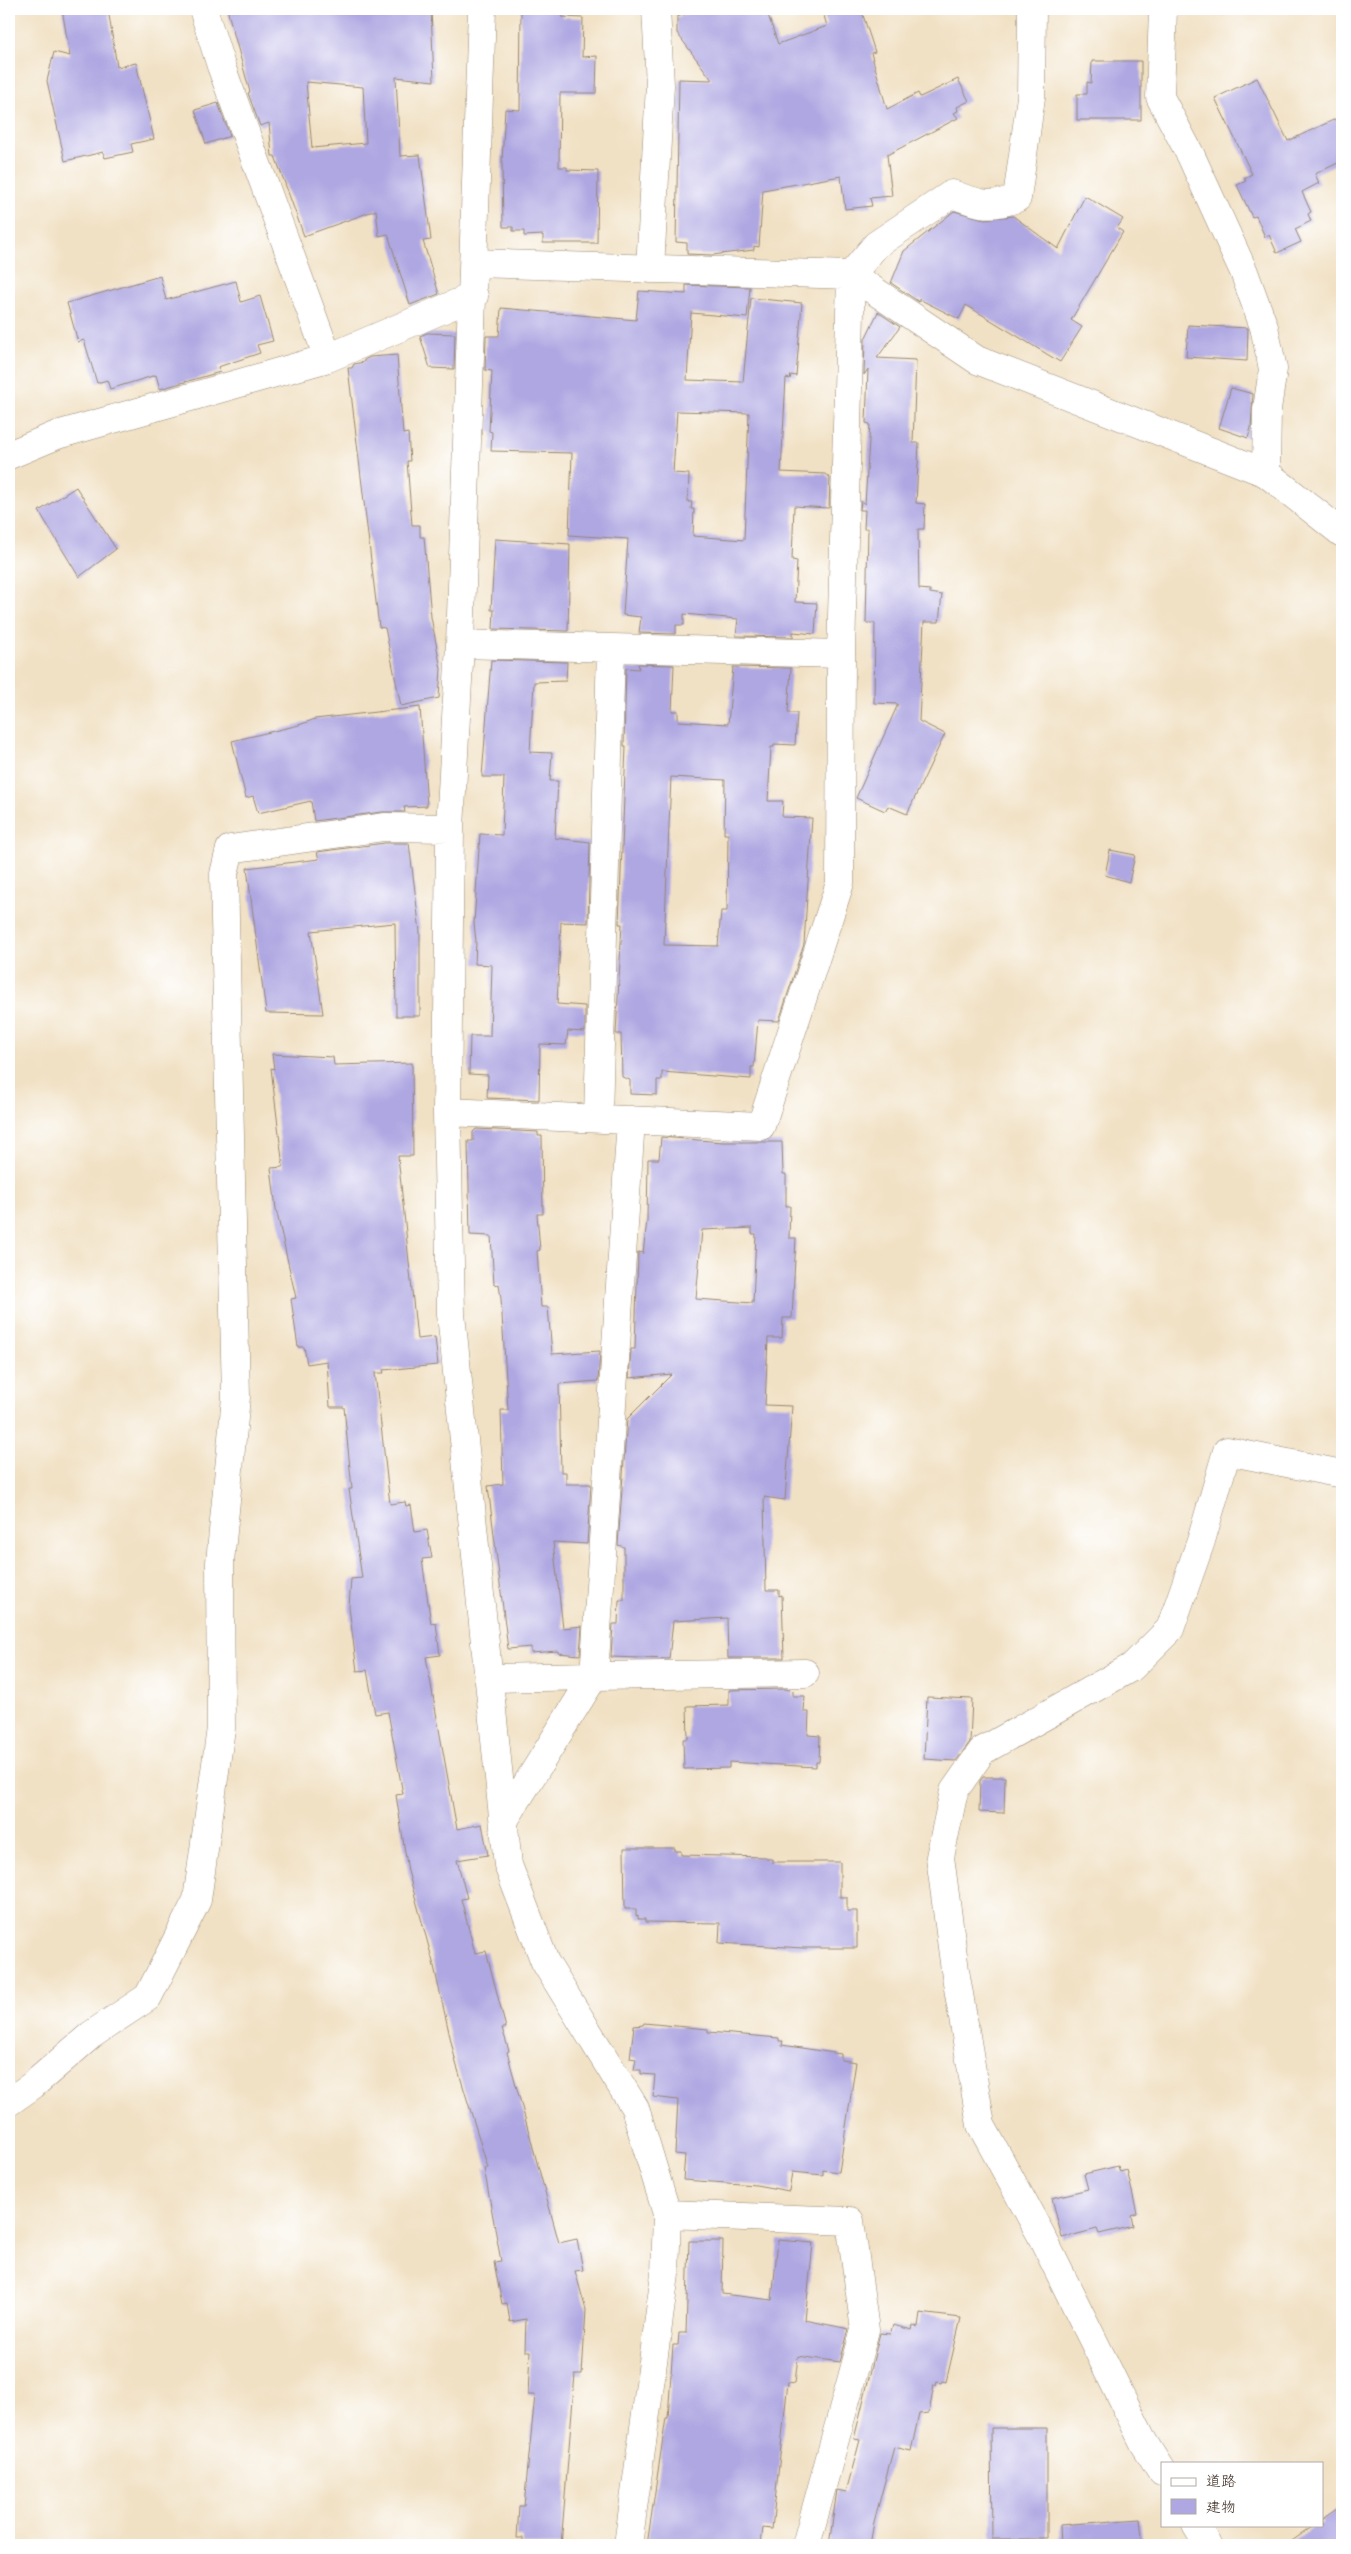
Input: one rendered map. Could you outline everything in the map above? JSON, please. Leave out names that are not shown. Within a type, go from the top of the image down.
[{"type":"street","points":[[203,9],[221,66],[328,358]]},
{"type":"street","points":[[482,9],[474,296],[460,644],[450,828],[447,1112],[451,1314],[505,1819],[508,1865],[545,1962],[635,2108],[667,2214],[664,2274],[628,2545]]},
{"type":"street","points":[[650,269],[660,85],[656,9]]},
{"type":"street","points":[[447,1112],[598,1117],[762,1126],[840,883],[841,654],[851,275],[876,246],[952,194],[971,201],[998,205],[1017,198],[1031,97],[1032,9]]},
{"type":"street","points":[[1163,9],[1160,97],[1191,156],[1240,263],[1264,326],[1273,369],[1267,409],[1266,473]]},
{"type":"street","points":[[474,264],[851,275],[977,360],[1266,473],[1342,533]]},
{"type":"street","points":[[9,455],[57,434],[328,358],[474,296]]},
{"type":"street","points":[[460,644],[841,654]]},
{"type":"street","points":[[598,1117],[611,648]]},
{"type":"street","points":[[9,2102],[33,2085],[91,2035],[148,1997],[198,1900],[222,1728],[220,1562],[236,1397],[224,874],[230,849],[384,827],[450,828]]},
{"type":"street","points":[[505,1819],[594,1676],[631,1120]]},
{"type":"street","points":[[1161,2470],[1144,2443],[1041,2236],[981,2125],[955,1970],[940,1857],[954,1791],[982,1751],[1132,1667],[1170,1629],[1201,1541],[1227,1451],[1342,1474]]},
{"type":"street","points":[[489,1678],[805,1672]]},
{"type":"street","points":[[667,2214],[850,2221],[865,2330],[806,2545]]},
{"type":"street","points":[[1197,2526],[1208,2545]]},
{"type":"building","points":[[62,9],[108,9],[117,67],[136,63],[154,139],[131,144],[133,152],[105,158],[103,152],[65,161],[47,81],[54,52],[70,56]]},
{"type":"building","points":[[227,9],[431,9],[434,81],[396,77],[400,156],[420,155],[431,240],[423,241],[439,294],[410,305],[388,234],[379,236],[376,210],[304,236],[275,156],[272,156],[269,123],[260,126],[248,93],[250,92]],"holes":[[[306,82],[363,87],[366,143],[312,148]]]},
{"type":"building","points":[[521,9],[562,9],[562,17],[583,18],[582,57],[597,56],[596,93],[560,93],[559,167],[567,167],[567,170],[598,171],[597,243],[543,243],[543,235],[524,236],[524,231],[513,231],[513,227],[503,227],[502,161],[505,109],[520,110]]},
{"type":"building","points":[[700,9],[766,9],[778,44],[827,26],[822,9],[861,9],[875,52],[871,53],[887,109],[918,93],[920,97],[958,79],[969,101],[957,107],[958,111],[954,113],[958,118],[887,155],[892,196],[870,198],[872,206],[845,209],[841,176],[763,190],[759,247],[754,246],[754,250],[712,255],[687,254],[687,243],[676,242],[679,79],[712,80],[677,33],[677,17]]},
{"type":"building","points":[[1092,61],[1141,61],[1141,120],[1077,120],[1077,94],[1087,94],[1087,82],[1091,83]]},
{"type":"building","points":[[1257,78],[1288,141],[1342,116],[1342,161],[1315,174],[1319,183],[1302,192],[1311,212],[1308,214],[1311,221],[1295,229],[1301,242],[1277,253],[1269,235],[1265,237],[1256,216],[1252,217],[1237,185],[1246,181],[1244,178],[1252,174],[1215,98]]},
{"type":"building","points":[[218,103],[230,136],[206,144],[195,110]]},
{"type":"building","points":[[1085,196],[1123,219],[1117,228],[1123,232],[1071,320],[1082,327],[1060,362],[966,305],[959,319],[919,299],[919,302],[891,283],[904,251],[954,211],[984,219],[1013,216],[1058,249]]},
{"type":"building","points":[[160,276],[166,300],[236,281],[241,302],[260,296],[273,341],[257,345],[260,353],[218,367],[220,372],[160,389],[156,375],[110,389],[107,380],[97,383],[84,340],[78,342],[67,303]]},
{"type":"building","points":[[686,285],[750,287],[747,318],[691,313],[687,380],[743,382],[751,298],[802,303],[796,376],[791,375],[790,379],[786,378],[781,472],[825,474],[830,478],[829,508],[794,506],[792,560],[797,561],[795,602],[817,603],[815,634],[793,632],[793,637],[736,636],[738,619],[684,614],[684,625],[676,625],[676,634],[639,633],[641,617],[623,615],[628,539],[569,535],[572,453],[491,451],[492,432],[489,431],[492,371],[485,370],[486,336],[499,336],[501,308],[636,320],[639,291],[686,294]],"holes":[[[677,411],[749,413],[744,540],[693,536],[694,509],[691,509],[692,502],[688,502],[689,474],[673,473]]]},
{"type":"building","points":[[878,312],[900,327],[877,358],[916,360],[913,443],[919,443],[916,503],[925,504],[924,529],[918,529],[919,589],[930,590],[930,593],[942,595],[939,622],[924,622],[919,721],[945,734],[907,814],[888,806],[885,811],[856,798],[898,704],[874,703],[875,623],[866,623],[868,529],[864,529],[865,510],[860,510],[861,501],[865,504],[870,424],[866,423],[868,369],[864,375],[865,339]]},
{"type":"building","points":[[1188,325],[1248,328],[1247,361],[1186,357]]},
{"type":"building","points":[[427,333],[455,334],[454,369],[430,368],[420,336]]},
{"type":"building","points":[[397,355],[403,434],[408,433],[410,461],[407,461],[412,525],[420,525],[420,537],[424,537],[431,617],[441,669],[439,698],[401,706],[385,628],[379,627],[348,368],[352,368],[354,364],[364,362],[364,360],[370,357]]},
{"type":"building","points":[[1231,388],[1253,394],[1251,428],[1248,438],[1219,428]]},
{"type":"building","points":[[76,487],[116,549],[79,577],[39,511]]},
{"type":"building","points":[[495,539],[570,544],[568,631],[493,629],[494,610],[491,610]]},
{"type":"building","points":[[491,660],[567,662],[566,681],[534,682],[530,752],[552,753],[550,781],[558,781],[555,838],[590,842],[588,923],[561,922],[557,1004],[585,1006],[585,1032],[568,1031],[566,1045],[540,1044],[539,1100],[487,1098],[488,1075],[469,1074],[470,1036],[490,1036],[492,965],[475,964],[476,941],[474,923],[480,834],[502,835],[504,777],[482,777]]},
{"type":"building","points":[[638,664],[674,665],[672,711],[678,711],[678,721],[728,724],[733,667],[791,668],[788,713],[797,713],[795,745],[774,744],[774,747],[771,747],[768,801],[783,801],[782,817],[812,818],[804,944],[779,1021],[758,1020],[754,1067],[751,1067],[751,1079],[662,1072],[662,1080],[657,1080],[657,1095],[630,1094],[630,1080],[622,1077],[621,1034],[616,1034],[622,924],[619,924],[626,746],[624,746],[626,668],[639,669]],"holes":[[[671,777],[725,780],[724,834],[728,834],[727,911],[721,911],[718,946],[664,945]]]},
{"type":"building","points":[[420,707],[427,806],[404,807],[405,812],[382,812],[314,821],[311,801],[258,813],[253,796],[246,798],[232,741],[299,725],[315,719]]},
{"type":"building","points":[[385,843],[409,843],[420,932],[420,1016],[396,1016],[395,923],[311,931],[323,1014],[266,1013],[247,868],[319,859],[317,852]]},
{"type":"building","points":[[1110,850],[1135,855],[1129,882],[1105,875]]},
{"type":"building","points":[[272,1054],[333,1057],[334,1065],[412,1063],[413,1156],[398,1156],[417,1339],[435,1337],[438,1365],[383,1370],[384,1373],[375,1373],[390,1504],[405,1502],[406,1506],[411,1505],[415,1532],[427,1530],[432,1558],[422,1559],[431,1624],[436,1623],[440,1655],[426,1657],[457,1829],[482,1824],[488,1855],[457,1860],[467,1898],[461,1899],[475,1953],[486,1951],[506,2028],[502,2028],[509,2051],[507,2052],[559,2243],[577,2239],[583,2270],[575,2271],[586,2310],[582,2374],[575,2374],[561,2545],[523,2545],[523,2538],[517,2538],[519,2506],[524,2506],[535,2395],[528,2395],[530,2351],[525,2351],[526,2319],[510,2322],[507,2303],[502,2304],[494,2262],[501,2261],[484,2168],[488,2168],[456,2063],[433,1962],[408,1871],[396,1795],[403,1794],[388,1712],[375,1714],[367,1670],[357,1671],[349,1607],[351,1579],[362,1578],[349,1489],[352,1489],[344,1407],[330,1407],[327,1361],[307,1364],[304,1347],[298,1347],[291,1299],[296,1298],[276,1209],[271,1168],[283,1167],[271,1068],[274,1069]]},
{"type":"building","points":[[476,1129],[538,1132],[538,1136],[542,1136],[543,1214],[537,1214],[540,1250],[537,1251],[541,1307],[548,1307],[552,1354],[600,1351],[598,1381],[559,1384],[561,1472],[566,1472],[566,1484],[591,1484],[587,1544],[553,1542],[563,1628],[582,1626],[580,1655],[558,1653],[558,1651],[531,1653],[531,1647],[508,1649],[488,1486],[503,1484],[501,1410],[508,1410],[501,1299],[499,1284],[494,1285],[491,1236],[470,1235],[468,1141],[473,1141],[473,1132]]},
{"type":"building","points":[[661,1137],[723,1142],[782,1142],[783,1174],[786,1174],[786,1206],[790,1206],[789,1238],[796,1238],[792,1318],[783,1318],[782,1338],[768,1338],[765,1405],[792,1406],[785,1500],[764,1497],[766,1590],[779,1590],[779,1596],[782,1595],[784,1658],[728,1658],[727,1618],[673,1621],[669,1659],[611,1657],[613,1624],[618,1624],[619,1600],[624,1600],[624,1547],[618,1545],[627,1419],[672,1374],[629,1378],[631,1349],[635,1349],[638,1252],[643,1253],[647,1221],[648,1159],[659,1159]],"holes":[[[752,1228],[752,1234],[756,1234],[753,1303],[696,1299],[702,1230]]]},
{"type":"building","points":[[786,1689],[793,1691],[793,1696],[805,1696],[804,1712],[809,1712],[808,1735],[820,1736],[819,1762],[816,1762],[816,1767],[729,1762],[729,1768],[684,1769],[683,1739],[688,1739],[687,1706],[729,1705],[729,1690]]},
{"type":"building","points":[[927,1697],[972,1699],[970,1742],[956,1761],[924,1759]]},
{"type":"building","points":[[983,1777],[1005,1777],[1004,1813],[979,1812],[980,1781]]},
{"type":"building","points":[[624,1848],[675,1848],[675,1851],[681,1851],[681,1855],[766,1857],[766,1859],[772,1859],[772,1862],[840,1862],[840,1897],[847,1897],[847,1911],[857,1911],[857,1948],[803,1948],[719,1943],[720,1923],[645,1922],[645,1919],[638,1919],[636,1909],[625,1909]]},
{"type":"building","points":[[644,2023],[708,2029],[708,2032],[779,2038],[779,2041],[783,2041],[782,2045],[841,2054],[841,2060],[856,2062],[839,2172],[823,2170],[823,2175],[792,2172],[789,2191],[756,2185],[683,2180],[685,2155],[675,2154],[678,2100],[653,2097],[655,2075],[641,2074],[641,2070],[634,2070],[636,2059],[630,2058],[634,2026],[643,2025]]},
{"type":"building","points":[[1118,2166],[1120,2172],[1127,2170],[1137,2213],[1131,2215],[1133,2226],[1099,2234],[1097,2229],[1062,2238],[1052,2198],[1088,2189],[1084,2174]]},
{"type":"building","points":[[778,2240],[813,2243],[805,2320],[849,2329],[840,2362],[798,2356],[795,2383],[788,2382],[772,2529],[763,2528],[761,2545],[647,2545],[666,2418],[668,2418],[673,2345],[678,2345],[679,2333],[686,2333],[689,2241],[723,2241],[722,2294],[772,2300]]},
{"type":"building","points":[[920,2313],[961,2318],[946,2382],[937,2382],[936,2386],[934,2385],[929,2413],[919,2414],[911,2451],[894,2447],[874,2522],[870,2545],[829,2545],[837,2490],[846,2492],[860,2440],[854,2439],[880,2333],[890,2334],[893,2325],[912,2330],[913,2325],[918,2327]]},
{"type":"building","points":[[991,2428],[1047,2428],[1047,2539],[992,2539]]},
{"type":"building","points":[[1342,2506],[1342,2545],[1286,2545],[1314,2526],[1324,2526],[1324,2519]]},
{"type":"building","points":[[1140,2519],[1143,2545],[1061,2545],[1060,2525]]}]
